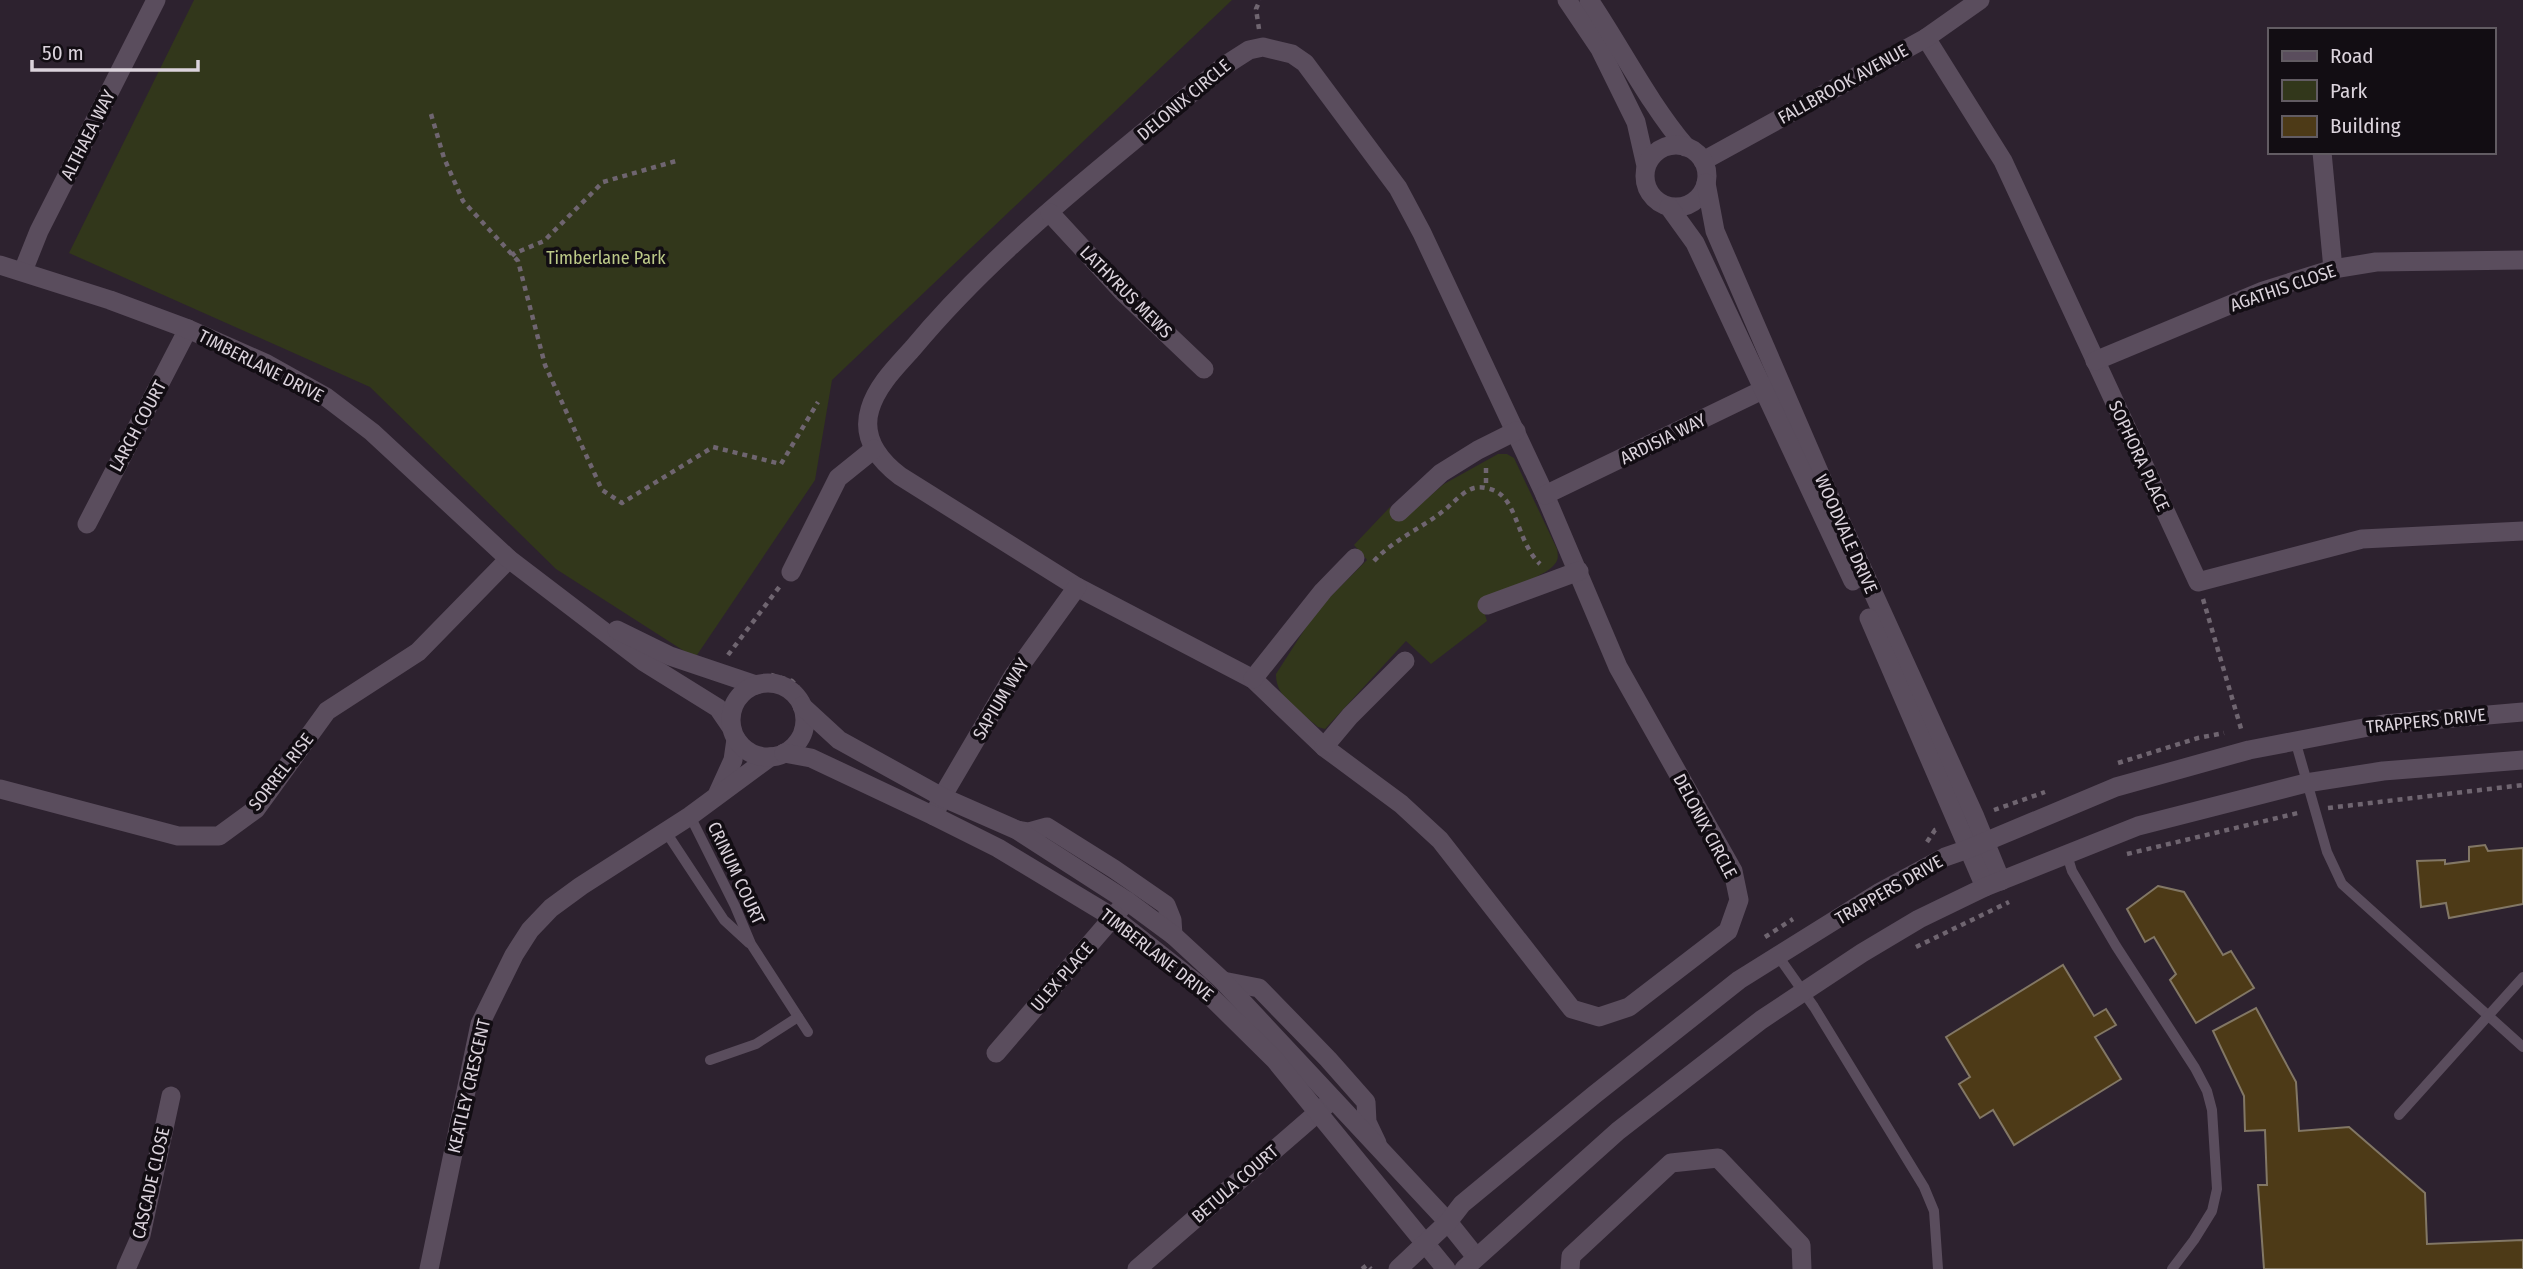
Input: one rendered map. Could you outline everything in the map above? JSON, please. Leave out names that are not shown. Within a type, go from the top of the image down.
[{"type":"street","name":"ALTHAEA WAY","points":[[23,271],[39,231],[156,0]]},
{"type":"street","points":[[1567,0],[1600,49],[1636,122],[1646,166],[1646,187],[1651,196],[1669,207],[1689,205],[1697,200],[1706,183],[1707,172],[1703,161],[1686,147],[1662,119],[1589,0]]},
{"type":"street","name":"FALLBROOK AVENUE","points":[[1703,161],[1926,38],[1980,0]]},
{"type":"street","name":"SOPHORA PLACE","points":[[1926,38],[2003,162],[2197,582]]},
{"type":"street","name":"DELONIX CIRCLE","points":[[1263,47],[1292,54],[1305,63],[1398,188],[1516,431],[1579,571],[1618,667],[1732,871],[1739,900],[1728,931],[1629,1007],[1599,1017],[1572,1009],[1440,841],[1401,804],[1325,747],[1254,679],[1077,587],[900,476],[879,459],[874,449],[868,424],[869,410],[887,378],[958,296],[1050,213],[1224,66],[1249,50],[1263,47]]},
{"type":"street","points":[[1646,166],[1658,150],[1667,146],[1686,147]]},
{"type":"street","points":[[2322,154],[2333,269]]},
{"type":"street","name":"WOODVALE DRIVE","points":[[1706,183],[1715,231],[1772,385],[1864,606],[1993,884]]},
{"type":"street","name":"WOODVALE DRIVE","points":[[1669,207],[1695,243],[1772,385]]},
{"type":"street","name":"LATHYRUS MEWS","points":[[1050,213],[1122,291],[1204,369]]},
{"type":"street","name":"AGATHIS CLOSE","points":[[2095,361],[2263,291],[2333,269],[2376,262],[2523,260]]},
{"type":"street","name":"TIMBERLANE DRIVE","points":[[0,265],[188,329],[267,364],[326,397],[392,450],[509,559],[644,662],[718,708],[734,733]]},
{"type":"street","name":"LARCH COURT","points":[[87,524],[188,329]]},
{"type":"street","name":"ARDISIA WAY","points":[[1545,495],[1772,385]]},
{"type":"street","points":[[1399,512],[1441,473],[1516,431]]},
{"type":"street","points":[[791,572],[838,478],[874,449]]},
{"type":"street","points":[[2197,582],[2362,539],[2523,531]]},
{"type":"street","name":"SORREL RISE","points":[[0,789],[178,836],[219,836],[256,809],[327,711],[418,652],[509,559]]},
{"type":"street","points":[[1254,679],[1323,591],[1362,563]]},
{"type":"street","points":[[1487,605],[1579,571]]},
{"type":"street","name":"SAPIUM WAY","points":[[934,816],[942,797],[1013,676],[1077,587]]},
{"type":"street","name":"TIMBERLANE DRIVE","points":[[582,613],[670,656],[756,685]]},
{"type":"street","points":[[1325,747],[1350,716],[1405,661]]},
{"type":"street","points":[[778,684],[796,697],[802,706],[805,717],[803,728],[793,747],[777,755],[751,753],[734,733],[733,706],[746,690],[756,685],[778,684]]},
{"type":"street","name":"TIMBERLANE DRIVE","points":[[802,706],[839,740],[942,797],[1017,830],[1127,901],[1173,936],[1223,981],[1448,1222],[1470,1263]]},
{"type":"street","name":"TRAPPERS DRIVE","points":[[1398,1269],[1448,1222],[1462,1205],[1594,1095],[1739,980],[1880,892],[1945,857],[2116,787],[2249,750],[2384,724],[2523,712]]},
{"type":"street","name":"KEATLEY CRESCENT","points":[[715,797],[733,760],[734,733]]},
{"type":"street","name":"TIMBERLANE DRIVE","points":[[777,755],[811,758],[934,816],[998,848],[1114,918],[1199,985],[1275,1060],[1446,1269]]},
{"type":"street","name":"KEATLEY CRESCENT","points":[[429,1269],[480,1024],[514,955],[530,930],[551,908],[604,870],[666,832],[777,755]]},
{"type":"street","points":[[1470,1263],[1618,1131],[1761,1020],[1907,926],[1993,884],[2138,827],[2306,783],[2383,771],[2523,760]]},
{"type":"street","name":"TIMBERLANE DRIVE","points":[[1017,830],[1029,832],[1047,827],[1141,886],[1166,905],[1172,920],[1173,936]]},
{"type":"street","name":"ULEX PLACE","points":[[996,1052],[1127,901]]},
{"type":"street","name":"TIMBERLANE DRIVE","points":[[1223,981],[1259,988],[1328,1059],[1366,1102],[1369,1130],[1381,1150]]},
{"type":"street","name":"CASCADE CLOSE","points":[[126,1269],[141,1235],[171,1096]]},
{"type":"street","name":"BETULA COURT","points":[[1137,1269],[1334,1098]]},
{"type":"street","points":[[1570,1269],[1571,1256],[1671,1163],[1718,1158],[1801,1245],[1802,1269]]},
{"type":"lane","points":[[2295,740],[2326,852],[2342,884],[2523,1047]]},
{"type":"lane","name":"CRINUM COURT","points":[[690,816],[751,944],[808,1032]]},
{"type":"lane","name":"CRINUM COURT","points":[[666,832],[724,920],[751,944]]},
{"type":"lane","points":[[2067,855],[2072,871],[2109,934],[2194,1068],[2207,1091],[2212,1110],[2217,1189],[2212,1212],[2172,1269]]},
{"type":"lane","points":[[1778,956],[1924,1187],[1934,1211],[1938,1269]]},
{"type":"lane","points":[[2399,1115],[2523,976]]},
{"type":"lane","points":[[710,1060],[756,1044],[798,1017]]},
{"type":"path","points":[[1260,0],[1256,19],[1263,47]]},
{"type":"path","points":[[431,114],[444,158],[463,201],[518,261]]},
{"type":"path","points":[[676,161],[603,182],[544,241],[513,254],[518,261],[545,365],[602,490],[622,503],[713,447],[780,464],[818,402]]},
{"type":"path","points":[[1362,563],[1429,522],[1464,494],[1475,488],[1486,488],[1500,494],[1510,507],[1522,539],[1535,559],[1556,579]]},
{"type":"path","points":[[721,664],[791,572]]},
{"type":"path","points":[[2197,582],[2249,750]]},
{"type":"path","points":[[2115,857],[2315,809],[2523,785]]},
{"type":"path","points":[[2263,794],[2270,820]]},
{"type":"path","points":[[1914,948],[2011,901]]},
{"type":"path","points":[[1362,1269],[1367,1265],[1371,1269]]},
{"type":"green space","name":"Timberlane Park","points":[[194,0],[1232,0],[832,380],[815,480],[695,658],[556,569],[370,387],[69,253]]},
{"type":"green space","points":[[1498,454],[1507,454],[1514,458],[1557,549],[1556,563],[1530,580],[1480,599],[1487,621],[1431,664],[1406,641],[1325,729],[1318,727],[1285,698],[1277,683],[1276,674],[1317,610],[1367,560],[1354,545],[1390,507],[1402,520],[1444,484]]},
{"type":"building","points":[[2485,845],[2488,851],[2523,848],[2523,904],[2449,918],[2446,903],[2421,907],[2417,861],[2445,860],[2445,864],[2469,861],[2469,847]]},
{"type":"building","points":[[2158,886],[2184,892],[2223,955],[2231,951],[2254,988],[2196,1023],[2170,980],[2176,974],[2154,937],[2145,942],[2127,909]]},
{"type":"building","points":[[2063,965],[2094,1016],[2106,1009],[2116,1025],[2095,1037],[2121,1079],[2014,1145],[1993,1110],[1980,1118],[1959,1084],[1970,1077],[1946,1037]]},
{"type":"building","points":[[2256,1008],[2296,1082],[2299,1131],[2349,1127],[2425,1193],[2427,1244],[2523,1240],[2523,1269],[2264,1269],[2258,1185],[2267,1185],[2265,1130],[2245,1131],[2244,1096],[2213,1031]]}]
